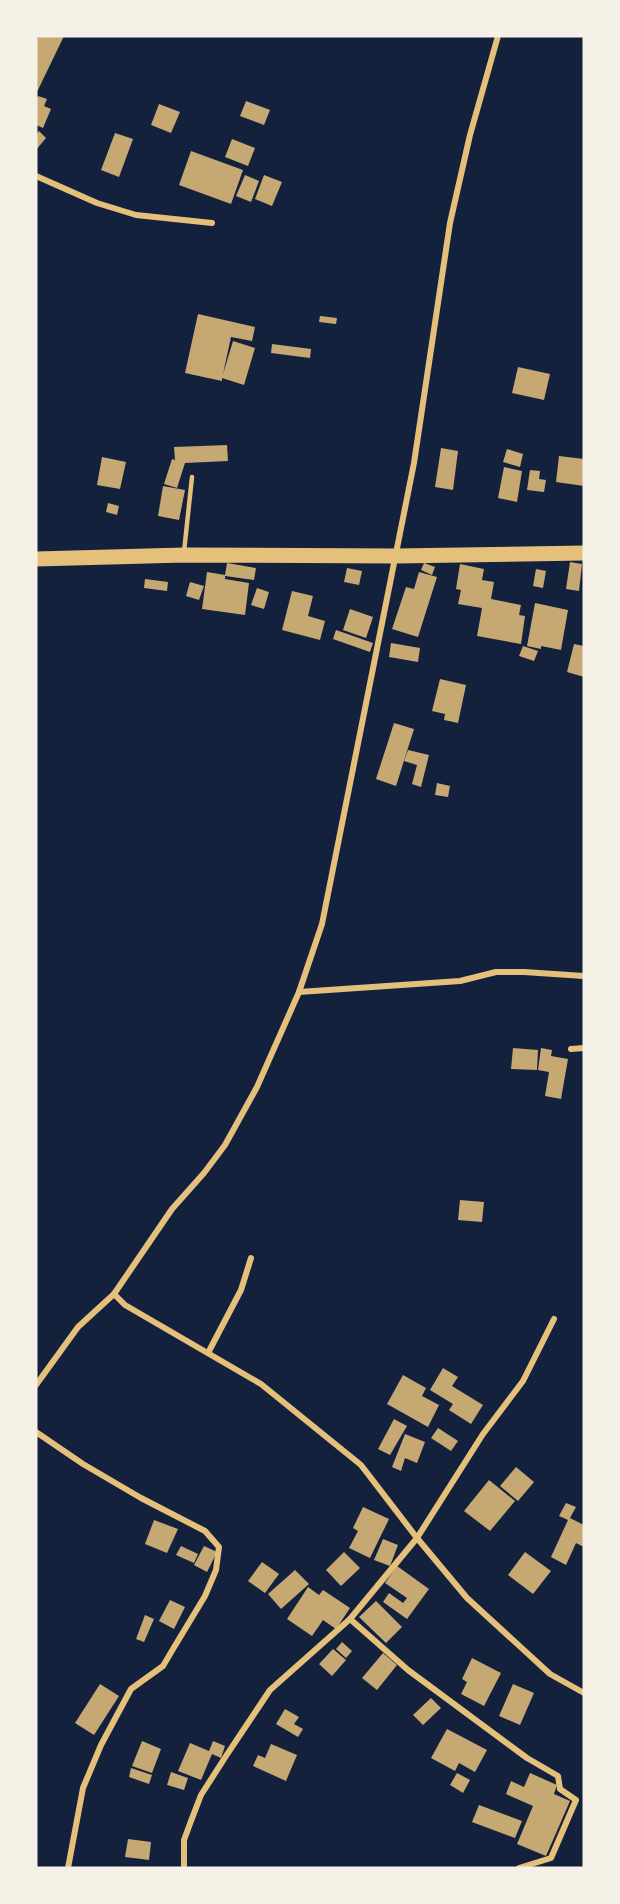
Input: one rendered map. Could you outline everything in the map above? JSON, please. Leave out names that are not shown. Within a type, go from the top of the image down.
[{"type":"highway","points":[[36,559],[184,555],[396,556],[584,552]]},
{"type":"street","points":[[36,1385],[78,1328],[114,1294],[172,1209],[225,1145],[257,1087],[299,992],[322,924],[396,556],[414,463],[450,223],[470,135],[498,36]]},
{"type":"street","points":[[36,176],[97,203],[136,215],[212,223]]},
{"type":"street","points":[[299,992],[460,981],[496,972],[584,976]]},
{"type":"street","points":[[571,1048],[584,1048]]},
{"type":"street","points":[[208,1353],[242,1290],[251,1258]]},
{"type":"street","points":[[114,1294],[125,1305],[261,1384],[361,1465],[467,1598],[550,1674],[584,1693]]},
{"type":"street","points":[[184,1868],[184,1840],[201,1795],[232,1746],[270,1690],[350,1619],[417,1538],[483,1434],[524,1381],[554,1319]]},
{"type":"street","points":[[36,1432],[112,1481],[205,1531],[219,1547],[216,1570],[205,1596],[163,1666],[131,1689],[101,1745],[83,1788],[68,1868]]},
{"type":"street","points":[[350,1619],[408,1670],[527,1758],[558,1776],[560,1789],[576,1800],[551,1858],[519,1868]]},
{"type":"lane","points":[[184,555],[192,477]]},
{"type":"building","points":[[38,36],[64,36],[36,94],[36,41]]},
{"type":"building","points":[[38,96],[47,99],[44,106],[51,109],[43,128],[36,125]]},
{"type":"building","points":[[246,101],[270,110],[264,125],[240,116]]},
{"type":"building","points":[[159,104],[180,112],[171,133],[151,125]]},
{"type":"building","points":[[39,131],[46,138],[36,150],[36,135]]},
{"type":"building","points":[[115,133],[133,139],[119,177],[101,170]]},
{"type":"building","points":[[232,139],[255,148],[248,166],[225,157]]},
{"type":"building","points":[[191,151],[243,170],[231,204],[179,185]]},
{"type":"building","points":[[245,175],[259,181],[251,202],[236,196]]},
{"type":"building","points":[[264,175],[282,182],[272,206],[255,199]]},
{"type":"building","points":[[198,314],[255,327],[252,341],[231,337],[223,374],[233,341],[255,348],[244,385],[222,378],[222,381],[185,373]]},
{"type":"building","points":[[320,316],[337,318],[336,324],[319,322]]},
{"type":"building","points":[[272,344],[311,349],[310,358],[271,353]]},
{"type":"building","points":[[518,367],[550,374],[544,400],[512,393]]},
{"type":"building","points":[[227,445],[228,461],[185,463],[177,488],[164,484],[172,459],[175,460],[174,447]]},
{"type":"building","points":[[441,448],[458,451],[453,490],[435,487]]},
{"type":"building","points":[[507,449],[523,454],[520,467],[503,462]]},
{"type":"building","points":[[559,456],[584,459],[584,486],[556,482]]},
{"type":"building","points":[[102,457],[126,462],[120,489],[97,485]]},
{"type":"building","points":[[504,467],[522,471],[517,502],[498,498]]},
{"type":"building","points":[[530,470],[540,471],[539,479],[546,480],[544,492],[527,490]]},
{"type":"building","points":[[163,486],[185,490],[179,520],[158,516]]},
{"type":"building","points":[[108,503],[119,506],[117,515],[106,512]]},
{"type":"building","points":[[570,562],[582,564],[579,591],[566,589]]},
{"type":"building","points":[[227,563],[256,568],[254,580],[225,576],[225,579],[249,583],[245,615],[202,609],[207,572],[225,575]]},
{"type":"building","points":[[424,563],[435,567],[432,575],[421,570]]},
{"type":"building","points":[[460,564],[484,569],[482,580],[494,582],[491,599],[521,605],[519,615],[525,616],[521,644],[477,636],[482,608],[458,604],[461,590],[456,589]]},
{"type":"building","points":[[347,568],[362,571],[359,585],[344,582]]},
{"type":"building","points":[[536,569],[546,571],[543,588],[533,586]]},
{"type":"building","points":[[419,572],[437,577],[418,637],[392,629],[406,587],[414,589]]},
{"type":"building","points":[[145,579],[168,582],[167,591],[144,588]]},
{"type":"building","points":[[190,582],[204,586],[199,600],[186,596]]},
{"type":"building","points":[[257,588],[269,592],[264,609],[251,605]]},
{"type":"building","points":[[292,591],[313,596],[308,616],[325,621],[320,640],[282,630]]},
{"type":"building","points":[[535,603],[568,610],[561,650],[527,646]]},
{"type":"building","points":[[350,609],[373,617],[366,638],[343,630]]},
{"type":"building","points":[[336,630],[373,643],[370,652],[333,639]]},
{"type":"building","points":[[391,643],[420,648],[418,662],[389,657]]},
{"type":"building","points":[[574,644],[584,646],[584,677],[567,672]]},
{"type":"building","points":[[523,646],[538,651],[534,661],[519,656]]},
{"type":"building","points":[[440,679],[466,685],[458,723],[444,720],[445,714],[432,711]]},
{"type":"building","points":[[394,723],[414,729],[396,786],[376,779]]},
{"type":"building","points":[[408,750],[429,755],[421,787],[412,784],[417,765],[404,761]]},
{"type":"building","points":[[437,783],[450,786],[448,797],[435,795]]},
{"type":"building","points":[[513,1048],[538,1050],[537,1070],[511,1069]]},
{"type":"building","points":[[541,1048],[552,1050],[551,1056],[568,1059],[561,1099],[545,1096],[549,1072],[538,1070]]},
{"type":"building","points":[[460,1200],[484,1202],[482,1222],[458,1220]]},
{"type":"building","points":[[443,1368],[458,1377],[452,1386],[483,1405],[471,1424],[449,1410],[453,1404],[430,1390]]},
{"type":"building","points":[[403,1375],[426,1388],[422,1396],[439,1405],[428,1427],[387,1404]]},
{"type":"building","points":[[394,1419],[407,1426],[390,1455],[378,1449]]},
{"type":"building","points":[[438,1428],[458,1441],[451,1451],[431,1438]]},
{"type":"building","points":[[405,1434],[425,1442],[417,1463],[405,1458],[401,1471],[392,1467]]},
{"type":"building","points":[[516,1467],[534,1482],[518,1501],[500,1486]]},
{"type":"building","points":[[489,1480],[515,1501],[490,1531],[464,1511]]},
{"type":"building","points":[[566,1503],[576,1507],[570,1518],[584,1525],[584,1547],[576,1543],[566,1565],[551,1557],[568,1520],[559,1516]]},
{"type":"building","points":[[363,1507],[389,1519],[370,1558],[349,1548],[358,1531],[353,1528]]},
{"type":"building","points":[[154,1520],[178,1529],[167,1553],[145,1544]]},
{"type":"building","points":[[383,1539],[398,1545],[390,1566],[374,1560]]},
{"type":"building","points":[[181,1546],[198,1554],[194,1563],[176,1555]]},
{"type":"building","points":[[204,1546],[217,1552],[207,1572],[194,1565]]},
{"type":"building","points":[[344,1552],[360,1568],[341,1586],[326,1570]]},
{"type":"building","points":[[525,1552],[551,1571],[533,1594],[508,1575]]},
{"type":"building","points":[[262,1562],[279,1574],[265,1593],[248,1581]]},
{"type":"building","points":[[397,1566],[429,1589],[407,1619],[383,1602],[389,1593],[403,1603],[407,1598],[385,1583]]},
{"type":"building","points":[[295,1570],[309,1584],[281,1609],[268,1594]]},
{"type":"building","points":[[308,1587],[319,1595],[323,1590],[350,1608],[336,1629],[323,1620],[312,1636],[287,1619]]},
{"type":"building","points":[[170,1600],[185,1607],[174,1629],[159,1621]]},
{"type":"building","points":[[376,1601],[402,1627],[386,1643],[359,1617]]},
{"type":"building","points":[[145,1615],[154,1619],[144,1642],[136,1639]]},
{"type":"building","points":[[342,1642],[352,1651],[346,1658],[336,1649]]},
{"type":"building","points":[[333,1649],[346,1660],[332,1676],[319,1664]]},
{"type":"building","points":[[383,1653],[397,1665],[377,1690],[362,1678]]},
{"type":"building","points":[[472,1658],[501,1673],[484,1706],[461,1694],[467,1682],[462,1679]]},
{"type":"building","points":[[100,1684],[119,1696],[94,1735],[75,1723]]},
{"type":"building","points":[[513,1684],[534,1693],[520,1725],[499,1716]]},
{"type":"building","points":[[431,1698],[441,1708],[423,1725],[413,1715]]},
{"type":"building","points":[[285,1709],[299,1717],[294,1724],[303,1729],[298,1737],[276,1724]]},
{"type":"building","points":[[447,1729],[487,1750],[475,1772],[459,1763],[455,1771],[431,1758]]},
{"type":"building","points":[[142,1741],[161,1749],[152,1773],[132,1766]]},
{"type":"building","points":[[213,1741],[225,1746],[221,1758],[212,1754],[201,1780],[178,1771],[190,1743],[209,1751]]},
{"type":"building","points":[[271,1744],[297,1755],[286,1781],[253,1766],[258,1755],[265,1758]]},
{"type":"building","points":[[131,1768],[152,1775],[149,1784],[129,1777]]},
{"type":"building","points":[[171,1772],[188,1778],[184,1790],[167,1785]]},
{"type":"building","points":[[457,1773],[470,1780],[463,1793],[450,1785]]},
{"type":"building","points":[[530,1773],[557,1785],[554,1794],[570,1801],[546,1856],[517,1844],[533,1806],[506,1794],[511,1781],[524,1787]]},
{"type":"building","points":[[479,1805],[522,1821],[515,1838],[472,1822]]},
{"type":"building","points":[[128,1839],[151,1842],[149,1860],[125,1857]]}]
